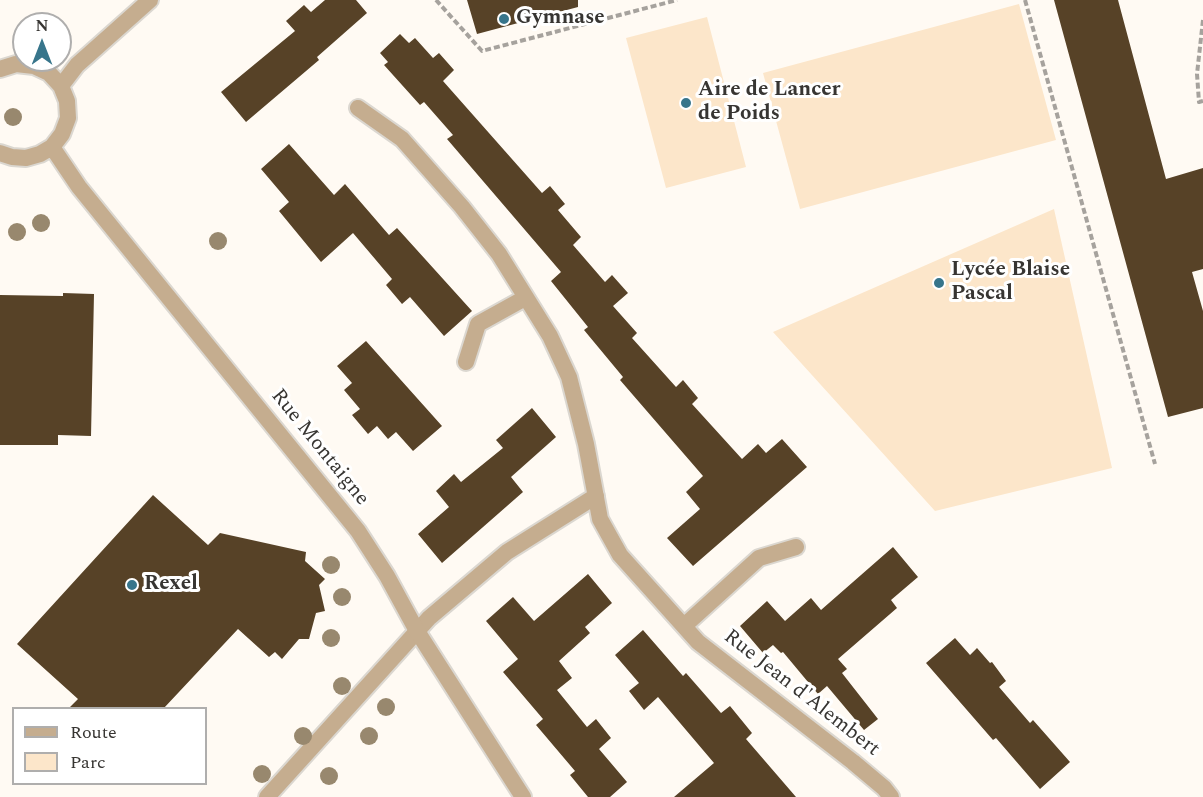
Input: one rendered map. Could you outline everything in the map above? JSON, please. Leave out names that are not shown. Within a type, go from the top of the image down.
[{"type":"street","points":[[61,86],[77,65],[150,0]]},
{"type":"street","points":[[0,69],[16,64],[34,66],[49,73],[61,86],[67,102],[68,118],[62,134],[52,147],[40,154],[26,158],[12,158],[0,153]]},
{"type":"street","name":"Rue Jean d'Alembert","points":[[358,108],[402,139],[462,207],[499,254],[550,336],[569,377],[600,519],[620,555],[698,642],[853,762],[884,788],[891,797]]},
{"type":"street","name":"Rue Montaigne","points":[[52,147],[79,187],[358,531],[387,576],[417,631],[523,797]]},
{"type":"street","points":[[466,362],[478,324],[525,298]]},
{"type":"street","points":[[267,797],[429,618],[507,552],[596,496]]},
{"type":"street","points":[[684,626],[759,558],[796,547]]},
{"type":"path","points":[[436,0],[482,51],[677,0]]},
{"type":"path","points":[[1025,0],[1155,464]]},
{"type":"path","points":[[1203,20],[1197,74],[1199,102],[1203,101]]},
{"type":"green space","points":[[1019,4],[1056,140],[800,209],[763,73]]},
{"type":"green space","name":"Aire de Lancer de Poids","points":[[707,17],[746,167],[666,188],[626,38]]},
{"type":"green space","points":[[1054,209],[1112,468],[935,511],[773,332]]},
{"type":"building","points":[[325,0],[356,0],[367,13],[317,57],[319,60],[246,122],[221,92],[295,31],[286,21],[304,5],[311,12]]},
{"type":"building","name":"Gymnase","points":[[467,0],[578,0],[578,7],[477,34]]},
{"type":"building","points":[[1054,0],[1118,0],[1166,179],[1203,168],[1203,269],[1192,272],[1203,311],[1203,408],[1168,417]]},
{"type":"building","points":[[400,34],[409,43],[415,38],[433,58],[439,53],[454,70],[443,81],[542,193],[550,186],[565,204],[558,210],[581,237],[573,245],[605,282],[612,275],[628,293],[613,306],[637,333],[632,338],[676,387],[683,380],[698,398],[692,404],[742,459],[758,444],[766,453],[782,439],[807,467],[693,566],[667,538],[700,509],[686,492],[703,476],[620,380],[623,377],[584,330],[588,327],[551,281],[561,272],[447,139],[453,135],[424,102],[420,105],[384,65],[388,62],[380,53]]},
{"type":"building","points":[[289,144],[334,195],[345,184],[389,235],[397,228],[472,311],[444,336],[410,297],[402,304],[386,285],[392,279],[353,233],[321,262],[279,211],[289,202],[261,169]]},
{"type":"building","points":[[63,293],[94,294],[91,436],[58,435],[58,445],[0,445],[0,295],[63,296]]},
{"type":"building","points":[[366,341],[442,426],[413,451],[396,432],[388,439],[377,426],[368,434],[352,415],[360,409],[344,390],[352,383],[337,366]]},
{"type":"building","points":[[532,408],[556,437],[511,477],[523,492],[442,563],[418,534],[449,507],[436,491],[454,474],[461,482],[503,448],[496,440]]},
{"type":"building","points":[[153,495],[208,545],[220,533],[306,552],[305,561],[325,579],[319,585],[325,611],[316,613],[309,639],[299,639],[282,659],[275,652],[269,657],[238,629],[165,707],[70,707],[78,699],[17,644]]},
{"type":"building","points":[[893,547],[918,577],[891,600],[897,608],[838,659],[847,669],[842,673],[878,719],[864,730],[827,686],[818,694],[783,652],[781,653],[773,645],[763,653],[740,626],[767,601],[785,621],[811,598],[821,610]]},
{"type":"building","points":[[588,574],[612,603],[585,627],[590,633],[559,661],[572,678],[557,690],[587,727],[596,719],[611,738],[599,749],[627,782],[610,797],[588,797],[570,775],[575,771],[536,725],[543,719],[503,672],[518,659],[486,621],[513,597],[534,621]]},
{"type":"building","points":[[643,630],[683,676],[686,673],[721,713],[730,706],[752,733],[746,739],[796,797],[674,797],[714,763],[658,697],[644,710],[629,691],[639,683],[615,655]]},
{"type":"building","points":[[955,638],[970,655],[977,648],[990,663],[992,662],[1006,681],[999,687],[1030,723],[1033,720],[1070,762],[1040,789],[996,738],[993,740],[926,663]]},
{"type":"place","name":"Gymnase","points":[[504,19]]},
{"type":"place","name":"Aire de Lancer de Poids","points":[[686,103]]},
{"type":"place","name":"Lycée Blaise Pascal","points":[[939,283]]},
{"type":"place","name":"Rexel","points":[[132,585]]}]
